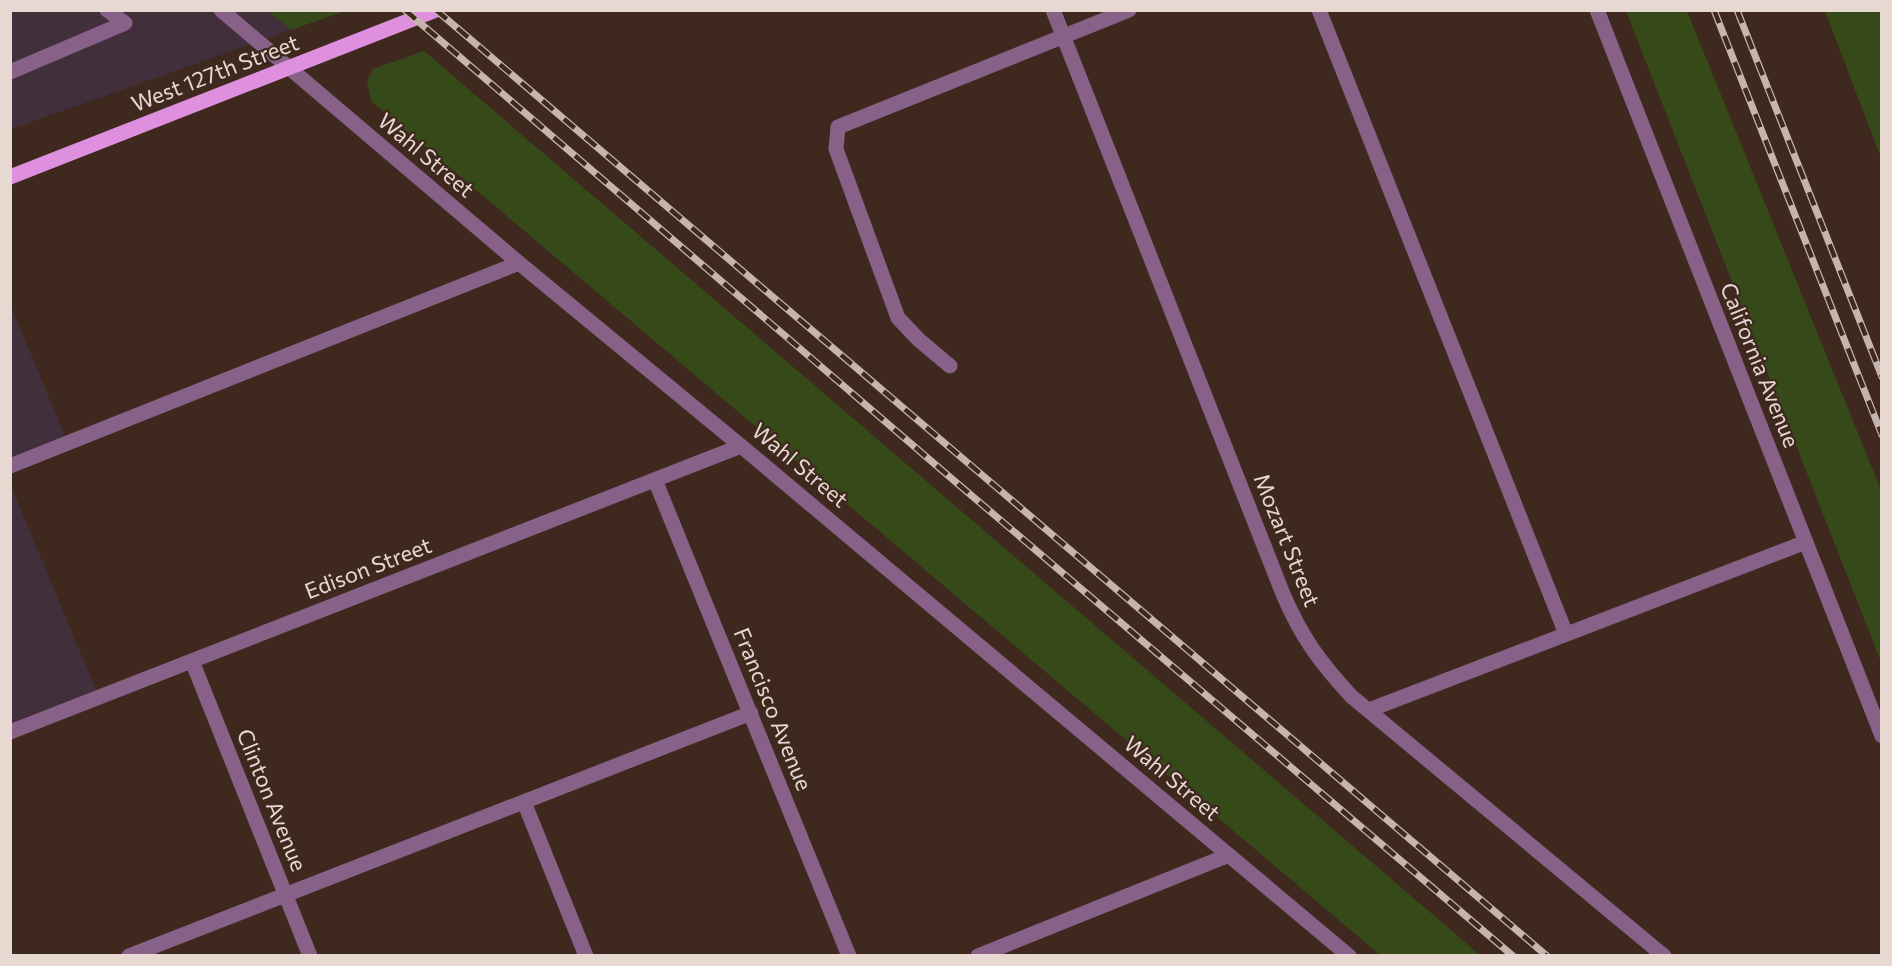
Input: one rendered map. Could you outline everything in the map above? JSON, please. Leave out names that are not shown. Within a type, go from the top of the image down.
[{"type":"main road","name":"West 127th Street","points":[[10,177],[436,10]]},
{"type":"street","points":[[10,72],[125,23],[107,10]]},
{"type":"street","name":"Wahl Street","points":[[221,10],[519,263],[741,446],[1349,956]]},
{"type":"street","name":"Mozart Street","points":[[1053,10],[1295,622],[1311,649],[1352,696],[1664,956]]},
{"type":"street","points":[[950,366],[919,340],[898,318],[836,149],[838,127],[1129,10]]},
{"type":"street","points":[[1320,10],[1566,634]]},
{"type":"street","name":"California Avenue","points":[[1596,10],[1881,736]]},
{"type":"street","points":[[10,466],[519,263]]},
{"type":"street","name":"Edison Street","points":[[10,732],[741,446]]},
{"type":"street","name":"Francisco Avenue","points":[[655,480],[849,956]]},
{"type":"street","points":[[1369,710],[1806,542]]},
{"type":"street","name":"Clinton Avenue","points":[[192,661],[310,956]]},
{"type":"street","points":[[129,956],[751,713]]},
{"type":"street","points":[[524,802],[586,956]]},
{"type":"street","points":[[978,956],[1230,855]]},
{"type":"shaded area","points":[[10,11],[268,11],[291,30],[11,129]]},
{"type":"shaded area","points":[[10,304],[68,443],[10,466]]},
{"type":"shaded area","points":[[10,484],[99,697],[10,732]]},
{"type":"green space","points":[[268,11],[345,11],[291,30]]},
{"type":"green space","points":[[1626,11],[1687,11],[1881,490],[1881,662]]},
{"type":"green space","points":[[1825,11],[1881,11],[1881,158]]},
{"type":"green space","points":[[424,51],[1480,955],[1380,955],[371,101],[367,81],[373,69]]},
{"type":"railway","points":[[405,10],[1513,956]]},
{"type":"railway","points":[[436,10],[1547,956]]},
{"type":"railway","points":[[1714,10],[1882,435]]},
{"type":"railway","points":[[1737,10],[1882,377]]}]
